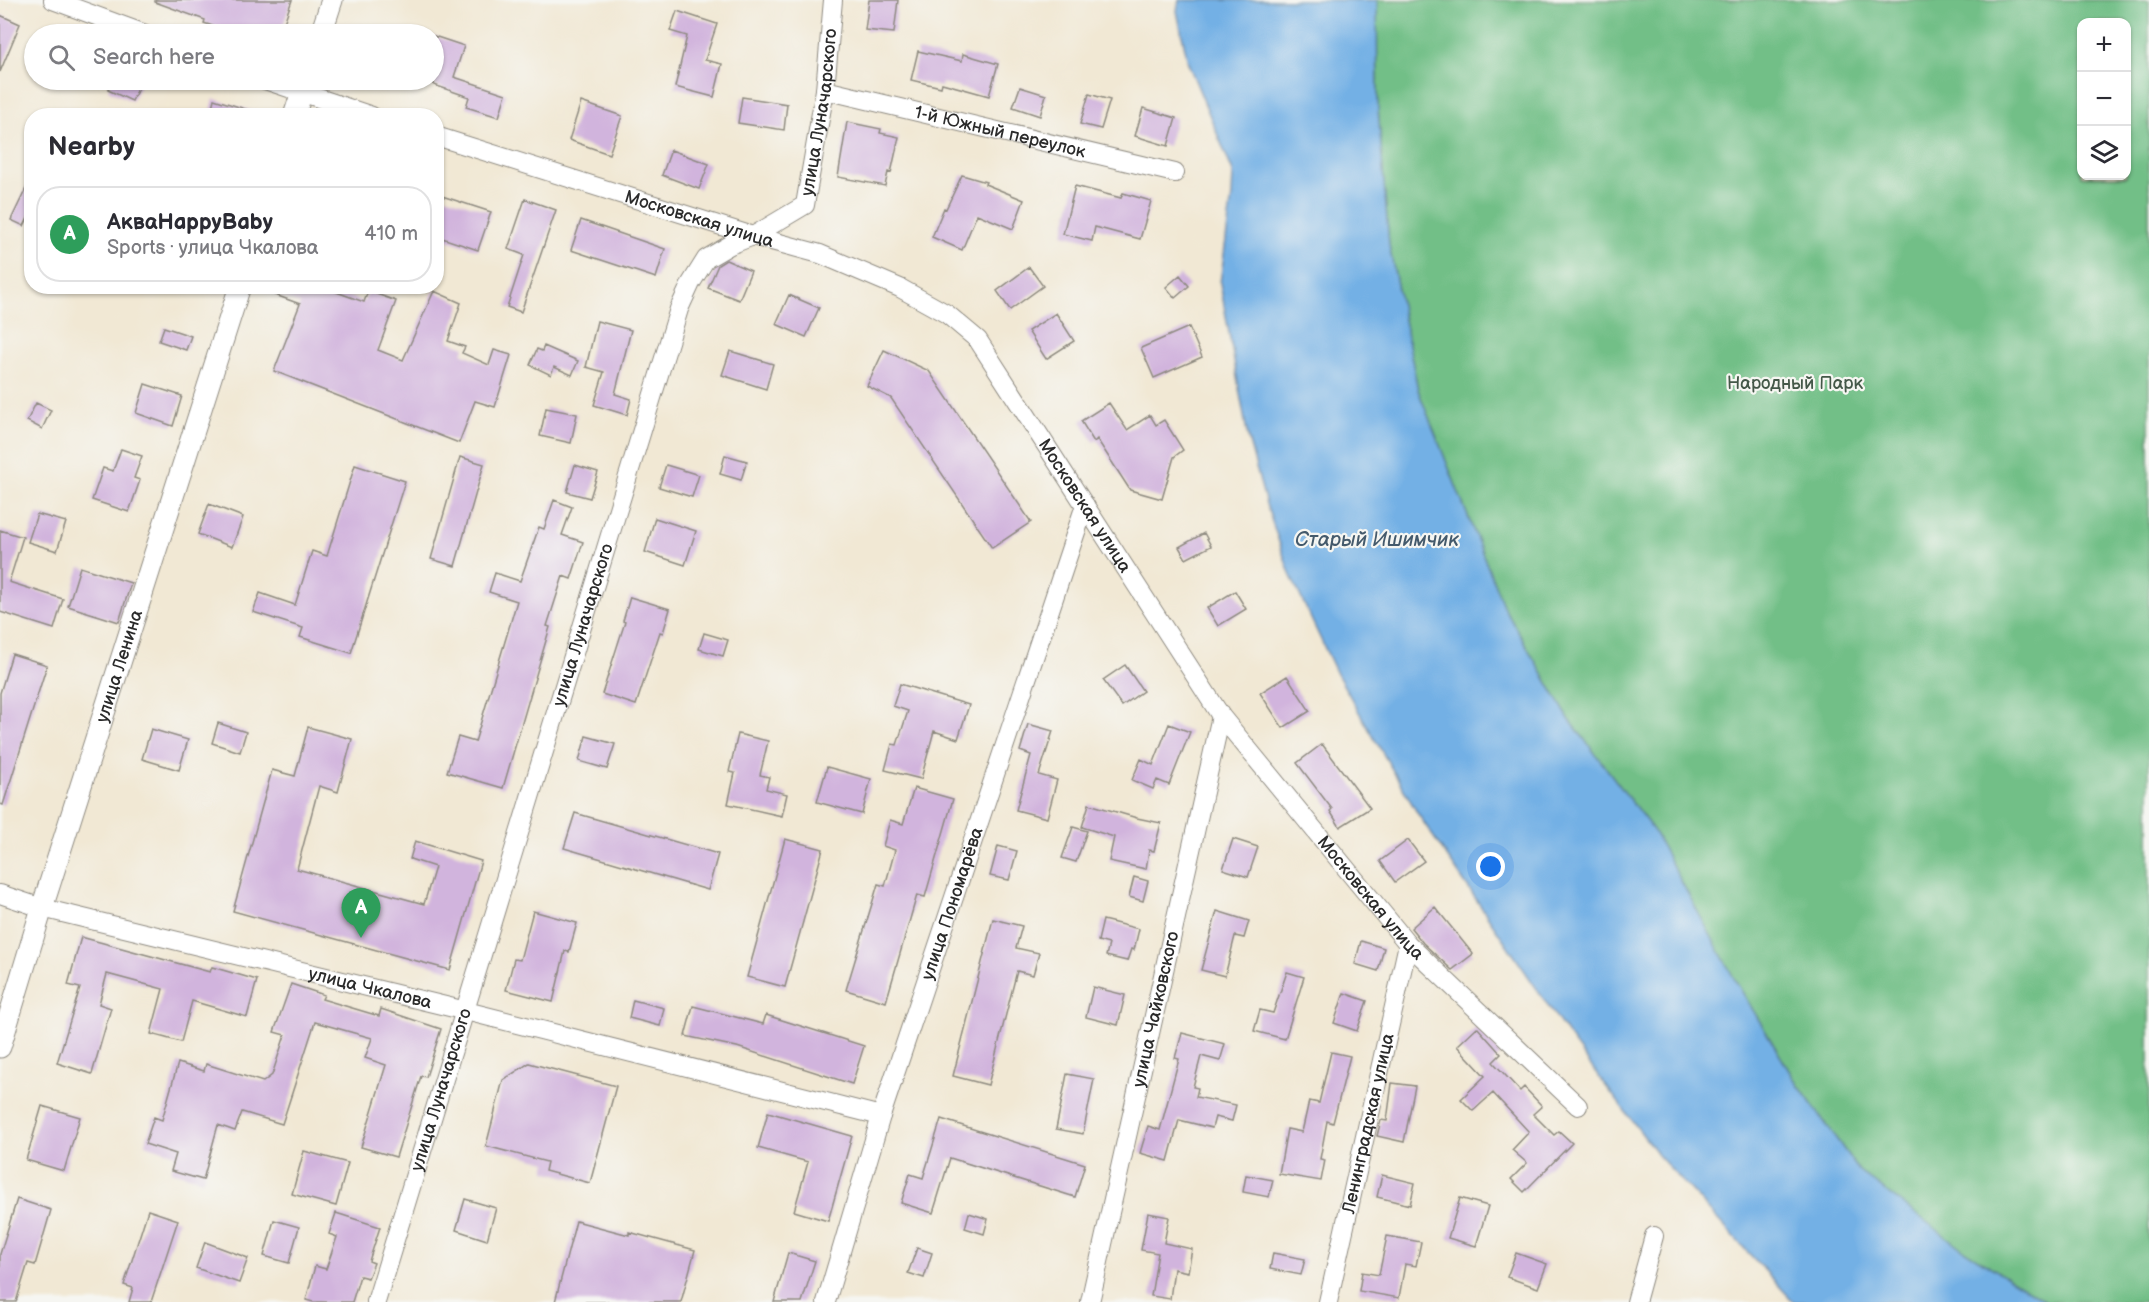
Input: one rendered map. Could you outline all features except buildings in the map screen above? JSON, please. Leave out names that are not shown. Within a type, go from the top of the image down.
[{"type":"street","points":[[53,0],[118,24]]},
{"type":"street","points":[[324,24],[332,0]]},
{"type":"street","name":"улица Луначарского","points":[[376,1302],[679,309],[706,259],[730,245],[753,236],[805,205],[825,90],[833,0]]},
{"type":"street","points":[[296,108],[302,90]]},
{"type":"street","points":[[312,90],[354,108]]},
{"type":"street","name":"1-й Южный переулок","points":[[825,90],[1175,173]]},
{"type":"street","name":"Московская улица","points":[[444,139],[753,236],[820,254],[900,288],[947,314],[978,340],[1221,716],[1408,944],[1578,1106]]},
{"type":"street","name":"улица Ленина","points":[[0,1047],[237,294]]},
{"type":"street","name":"улица Пономарёва","points":[[826,1302],[881,1116],[1085,505]]},
{"type":"street","name":"улица Чайковского","points":[[1090,1302],[1221,716]]},
{"type":"street","name":"улица Чкалова","points":[[0,894],[42,908],[466,1011],[881,1116]]},
{"type":"street","name":"Ленинградская улица","points":[[1328,1302],[1408,944]]},
{"type":"street","points":[[1636,1302],[1654,1236]]},
{"type":"green space","name":"Народный Парк","points":[[1377,0],[2149,0],[2149,1302],[2047,1302],[1965,1251],[1859,1171],[1794,1079],[1735,980],[1653,830],[1569,719],[1504,608],[1418,390],[1389,245],[1378,109]]},
{"type":"water","name":"Старый Ишимчик","points":[[1179,0],[1377,0],[1378,109],[1389,245],[1418,390],[1504,608],[1569,719],[1653,830],[1735,980],[1794,1079],[1859,1171],[1965,1251],[2047,1302],[1794,1302],[1658,1155],[1573,1042],[1418,814],[1337,674],[1290,574],[1266,504],[1248,438],[1220,283],[1233,172],[1188,63],[1177,11]]},
{"type":"place","name":"АкваHappyBaby","points":[[361,938]]}]
